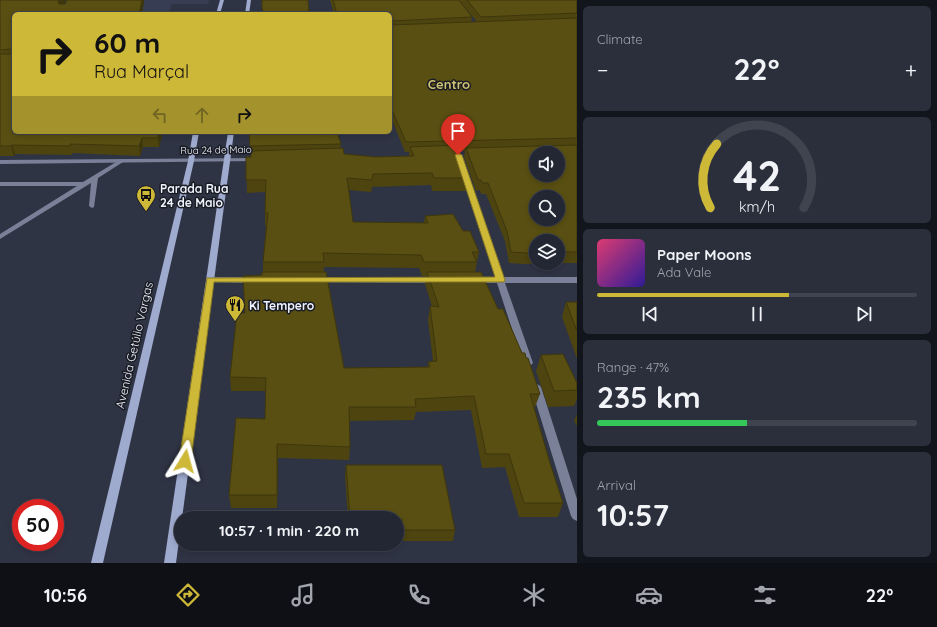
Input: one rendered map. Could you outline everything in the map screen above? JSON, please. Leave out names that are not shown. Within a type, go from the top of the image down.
[{"type":"main road","points":[[219,12],[222,0]]},
{"type":"main road","points":[[247,12],[249,0]]},
{"type":"main road","name":"Avenida Getúlio Vargas","points":[[97,563],[191,161],[196,134]]},
{"type":"main road","points":[[170,563],[231,134]]},
{"type":"street","name":"Rua 24 de Maio","points":[[0,162],[259,160]]},
{"type":"street","points":[[0,237],[121,161]]},
{"type":"street","points":[[461,162],[501,280],[577,516]]},
{"type":"street","points":[[92,206],[95,178]]},
{"type":"street","points":[[0,184],[84,184]]},
{"type":"street","points":[[210,280],[265,280]]},
{"type":"street","points":[[312,280],[446,280]]},
{"type":"street","points":[[469,280],[577,280]]},
{"type":"shaded area","points":[[138,0],[209,0],[208,4],[172,4],[169,12],[133,12]]},
{"type":"building","points":[[0,0],[59,0],[59,4],[65,4],[67,0],[142,0],[139,12],[12,12],[12,49],[0,50]]},
{"type":"building","points":[[262,0],[308,0],[309,12],[263,12]]},
{"type":"building","points":[[333,0],[459,0],[472,17],[392,21],[392,12],[336,12]]},
{"type":"building","points":[[467,0],[577,0],[577,13],[481,17]]},
{"type":"building","points":[[577,18],[577,138],[406,142],[392,110],[392,25]]},
{"type":"building","points":[[0,54],[12,54],[12,134],[159,134],[158,138],[142,138],[139,146],[70,144],[70,146],[0,146]]},
{"type":"building","points":[[249,134],[338,134],[341,144],[250,146]]},
{"type":"building","points":[[457,145],[468,178],[434,178],[432,173],[373,174],[372,180],[347,178],[353,222],[428,223],[425,216],[453,214],[463,231],[470,231],[479,252],[472,252],[477,262],[424,262],[421,255],[323,253],[324,262],[263,262],[268,213],[265,213],[266,180],[246,180],[246,157],[251,157],[251,151],[343,148],[344,154],[376,157],[414,156],[410,147]]},
{"type":"building","points":[[577,145],[577,252],[565,252],[565,234],[529,234],[529,253],[511,252],[507,231],[488,183],[483,183],[481,180],[478,180],[466,148],[529,146],[529,182],[565,182],[565,146],[540,146]]},
{"type":"building","points":[[262,272],[326,272],[344,368],[430,367],[428,362],[437,361],[430,306],[439,307],[427,272],[481,272],[498,309],[503,309],[522,353],[525,353],[526,358],[528,358],[540,394],[530,394],[563,503],[524,503],[509,454],[486,454],[474,396],[415,399],[416,407],[349,407],[350,447],[277,444],[277,495],[229,495],[236,418],[265,419],[266,378],[230,377],[237,313],[245,313],[243,276],[262,275]]},
{"type":"building","points":[[566,302],[577,302],[577,331]]},
{"type":"building","points":[[563,354],[577,383],[577,390],[554,391],[541,355]]},
{"type":"building","points":[[346,465],[442,465],[455,530],[404,530],[404,511],[349,511]]},
{"type":"place","name":"Parada Rua 24 de Maio","points":[[146,212]]},
{"type":"place","name":"Ki Tempero","points":[[235,322]]},
{"type":"district","name":"Centro","points":[[449,84]]},
{"type":"route","points":[[185,461],[210,280],[501,280],[458,155]]}]
